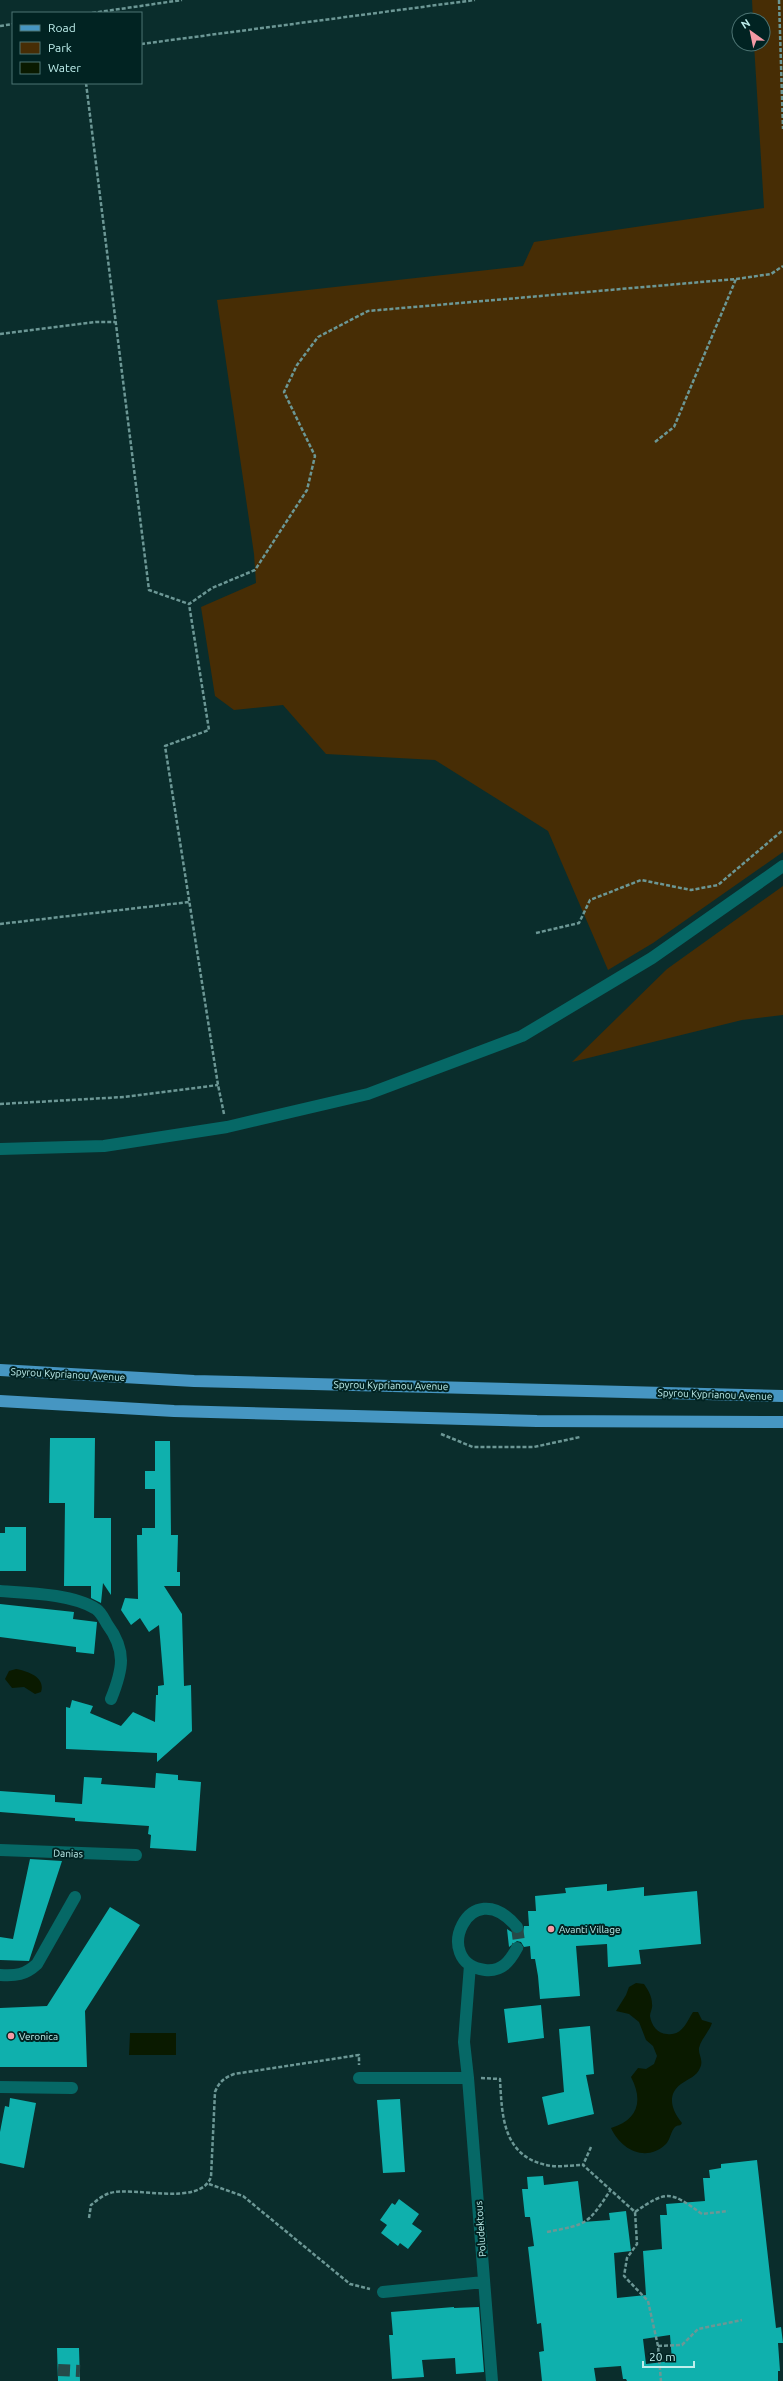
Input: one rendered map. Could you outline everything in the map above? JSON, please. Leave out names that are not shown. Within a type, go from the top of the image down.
[{"type":"main road","name":"Spyrou Kyprianou Avenue","points":[[0,1370],[194,1381],[783,1396]]},
{"type":"main road","points":[[0,1401],[174,1411],[435,1418],[783,1422]]},
{"type":"street","points":[[0,1149],[104,1146],[227,1127],[368,1094],[522,1036],[652,958],[783,866]]},
{"type":"street","points":[[0,1591],[73,1600],[97,1610],[114,1633],[121,1649],[120,1676],[111,1698]]},
{"type":"street","name":"Danias","points":[[0,1850],[136,1855]]},
{"type":"street","points":[[0,1975],[16,1976],[30,1970],[37,1964],[75,1897]]},
{"type":"street","points":[[517,1927],[506,1914],[497,1910],[478,1910],[470,1915],[459,1930],[457,1940],[459,1950],[470,1965],[480,1969],[491,1970],[501,1967],[510,1961],[518,1948]]},
{"type":"street","name":"Poludektous","points":[[470,1965],[464,2042],[492,2381]]},
{"type":"street","points":[[359,2078],[468,2078]]},
{"type":"street","points":[[0,2087],[72,2088]]},
{"type":"street","points":[[383,2292],[484,2282]]},
{"type":"path","points":[[99,12],[182,0]]},
{"type":"path","points":[[142,44],[474,0]]},
{"type":"path","points":[[779,0],[783,129]]},
{"type":"path","points":[[0,26],[12,24]]},
{"type":"path","points":[[86,84],[149,590],[189,604]]},
{"type":"path","points":[[189,604],[212,588],[255,570],[307,490],[315,456],[284,392],[297,365],[318,337],[368,311],[736,280],[771,274],[783,266]]},
{"type":"path","points":[[655,442],[674,428],[736,280]]},
{"type":"path","points":[[0,334],[96,322],[115,322]]},
{"type":"path","points":[[189,604],[209,730],[165,746],[218,1084],[227,1127]]},
{"type":"path","points":[[536,933],[579,923],[590,900],[640,880],[691,890],[718,885],[783,830]]},
{"type":"path","points":[[0,924],[189,902]]},
{"type":"path","points":[[0,1104],[124,1097],[218,1084]]},
{"type":"path","points":[[88,2218],[91,2205],[109,2194],[187,2192],[204,2189],[209,2184],[211,2177],[215,2092],[218,2083],[225,2077],[234,2074],[359,2055],[359,2078]]},
{"type":"path","points":[[468,2078],[500,2079],[502,2116],[510,2142],[526,2158],[552,2166],[582,2165],[635,2212],[637,2244],[627,2258],[624,2276],[648,2301],[658,2346],[661,2381]]},
{"type":"path","points":[[582,2165],[591,2147]]},
{"type":"path","points":[[209,2184],[243,2196],[350,2284],[383,2292]]},
{"type":"path","points":[[547,2232],[576,2227],[591,2219],[610,2191]]},
{"type":"path","points":[[635,2212],[656,2197],[666,2195],[681,2199],[702,2214],[728,2211]]},
{"type":"path","points":[[658,2346],[682,2345],[698,2329],[742,2320]]},
{"type":"green space","points":[[752,0],[783,0],[783,852],[653,943],[608,970],[548,831],[435,760],[326,754],[283,705],[234,710],[215,696],[201,607],[256,583],[254,554],[217,300],[523,266],[534,242],[764,208],[754,52],[771,52],[771,12],[753,12]]},
{"type":"green space","points":[[783,886],[783,1015],[742,1020],[572,1062],[667,969]]},
{"type":"water","points":[[16,1669],[30,1673],[38,1679],[41,1682],[41,1692],[35,1694],[24,1687],[12,1688],[5,1679],[9,1671]]},
{"type":"water","points":[[636,1983],[644,1984],[650,1993],[652,2006],[650,2014],[651,2019],[653,2026],[658,2031],[664,2034],[672,2034],[680,2031],[693,2012],[698,2012],[702,2020],[712,2023],[699,2048],[701,2065],[699,2071],[676,2088],[673,2093],[673,2108],[682,2123],[676,2126],[666,2144],[658,2150],[650,2153],[642,2153],[628,2148],[615,2136],[611,2128],[620,2125],[627,2120],[636,2109],[637,2094],[631,2077],[638,2068],[646,2069],[654,2064],[657,2056],[653,2046],[646,2040],[639,2022],[629,2014],[616,2011],[629,1987]]},
{"type":"water","points":[[130,2033],[176,2033],[176,2055],[129,2055]]},
{"type":"building","points":[[50,1438],[95,1438],[94,1518],[111,1518],[111,1595],[103,1583],[101,1603],[91,1598],[91,1586],[64,1586],[65,1503],[49,1503]]},
{"type":"building","points":[[155,1441],[170,1441],[171,1535],[178,1535],[177,1572],[180,1572],[180,1586],[164,1586],[182,1614],[184,1686],[191,1685],[192,1731],[157,1762],[157,1753],[66,1749],[66,1707],[70,1708],[72,1700],[93,1706],[90,1713],[121,1726],[133,1712],[155,1722],[156,1695],[158,1695],[158,1686],[164,1685],[159,1625],[149,1632],[140,1618],[131,1625],[121,1610],[125,1598],[138,1599],[137,1535],[142,1535],[142,1528],[155,1528],[155,1489],[145,1489],[145,1471],[155,1471]]},
{"type":"building","points":[[5,1527],[26,1527],[26,1571],[0,1571],[0,1533],[5,1533]]},
{"type":"building","points":[[0,1604],[74,1612],[73,1619],[97,1622],[94,1654],[76,1652],[76,1647],[0,1637]]},
{"type":"building","points":[[156,1773],[178,1775],[178,1780],[201,1782],[196,1851],[150,1848],[151,1835],[148,1834],[149,1826],[75,1821],[75,1818],[0,1812],[0,1791],[55,1795],[55,1802],[82,1804],[84,1777],[102,1778],[101,1784],[155,1788]]},
{"type":"building","points":[[30,1859],[62,1861],[29,1961],[0,1960],[0,1937],[13,1939]]},
{"type":"building","points":[[607,1884],[607,1891],[644,1887],[644,1896],[697,1891],[701,1944],[639,1950],[641,1964],[608,1967],[607,1944],[576,1946],[580,1996],[540,1999],[535,1959],[531,1959],[530,1946],[524,1947],[521,1942],[517,1941],[509,1947],[507,1929],[515,1934],[519,1934],[523,1932],[524,1926],[529,1926],[528,1911],[536,1911],[535,1896],[566,1893],[565,1888]]},
{"type":"building","points":[[110,1907],[140,1925],[85,2011],[87,2067],[0,2067],[0,2008],[47,2006]]},
{"type":"building","points":[[541,2005],[544,2038],[508,2043],[504,2009]]},
{"type":"building","points":[[590,2026],[594,2074],[586,2075],[594,2114],[548,2125],[542,2097],[564,2092],[559,2029]]},
{"type":"building","points":[[10,2098],[36,2103],[24,2168],[0,2163],[0,2132],[5,2106],[9,2107]]},
{"type":"building","points":[[400,2099],[405,2172],[383,2173],[377,2100]]},
{"type":"building","points":[[757,2160],[776,2328],[781,2327],[783,2343],[778,2343],[780,2371],[778,2371],[778,2381],[627,2381],[626,2379],[623,2379],[621,2366],[594,2368],[596,2381],[542,2381],[539,2352],[544,2351],[541,2323],[537,2324],[528,2247],[534,2246],[530,2217],[525,2217],[522,2189],[528,2189],[527,2177],[543,2176],[544,2185],[578,2181],[583,2222],[610,2220],[609,2213],[626,2211],[631,2251],[614,2253],[617,2298],[646,2295],[643,2251],[662,2249],[660,2215],[667,2215],[666,2204],[705,2201],[703,2178],[710,2178],[709,2170],[721,2168],[721,2164]],"holes":[[[670,2335],[672,2361],[646,2364],[643,2339]]]},
{"type":"building","points":[[399,2199],[419,2214],[412,2224],[422,2231],[408,2249],[400,2243],[398,2246],[381,2233],[387,2225],[380,2220],[392,2203],[395,2205]]},
{"type":"building","points":[[454,2307],[479,2307],[484,2372],[456,2374],[455,2358],[422,2360],[424,2377],[392,2379],[389,2335],[393,2335],[391,2312]]},
{"type":"building","points":[[57,2348],[79,2348],[80,2381],[58,2381]]},
{"type":"tunnel","points":[[517,1927],[519,1942],[517,1948]]},
{"type":"tunnel","points":[[58,2370],[80,2371]]},
{"type":"place","name":"Avanti Village","points":[[551,1929]]},
{"type":"place","name":"Veronica","points":[[11,2036]]}]
